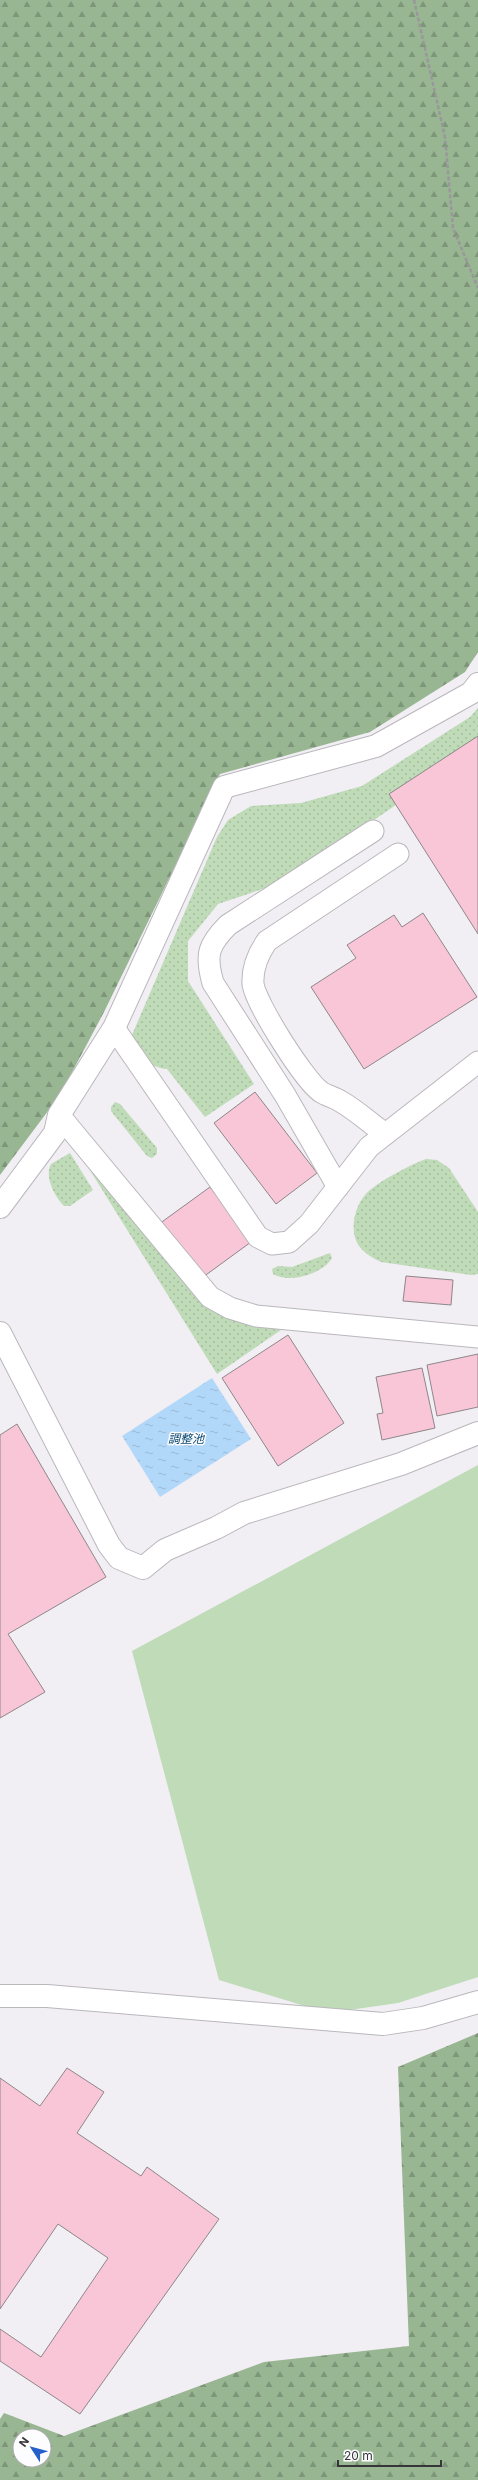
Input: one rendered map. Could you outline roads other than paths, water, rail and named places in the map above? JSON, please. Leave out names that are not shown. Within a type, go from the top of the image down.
[{"type":"street","points":[[0,1207],[55,1133],[59,1115],[114,1028],[224,788],[376,746],[471,692],[478,684]]},
{"type":"street","points":[[0,1333],[109,1545],[119,1558],[143,1568],[165,1550],[216,1528],[244,1513],[401,1464],[478,1433]]},
{"type":"street","points":[[0,1996],[63,1997],[383,2024],[423,2018],[478,2002]]},
{"type":"lane","points":[[338,1187],[285,1095],[213,984],[209,970],[209,953],[215,938],[228,925],[373,831]]},
{"type":"lane","points":[[385,1134],[340,1101],[321,1092],[305,1078],[260,1004],[253,985],[254,969],[259,952],[266,941],[398,854]]},
{"type":"lane","points":[[114,1028],[258,1237],[272,1244],[289,1242],[310,1224],[369,1147],[478,1062]]},
{"type":"lane","points":[[59,1115],[210,1297],[230,1308],[256,1316],[478,1337]]},
{"type":"water","name":"調整池","points":[[212,1378],[251,1439],[160,1497],[122,1436]]}]
